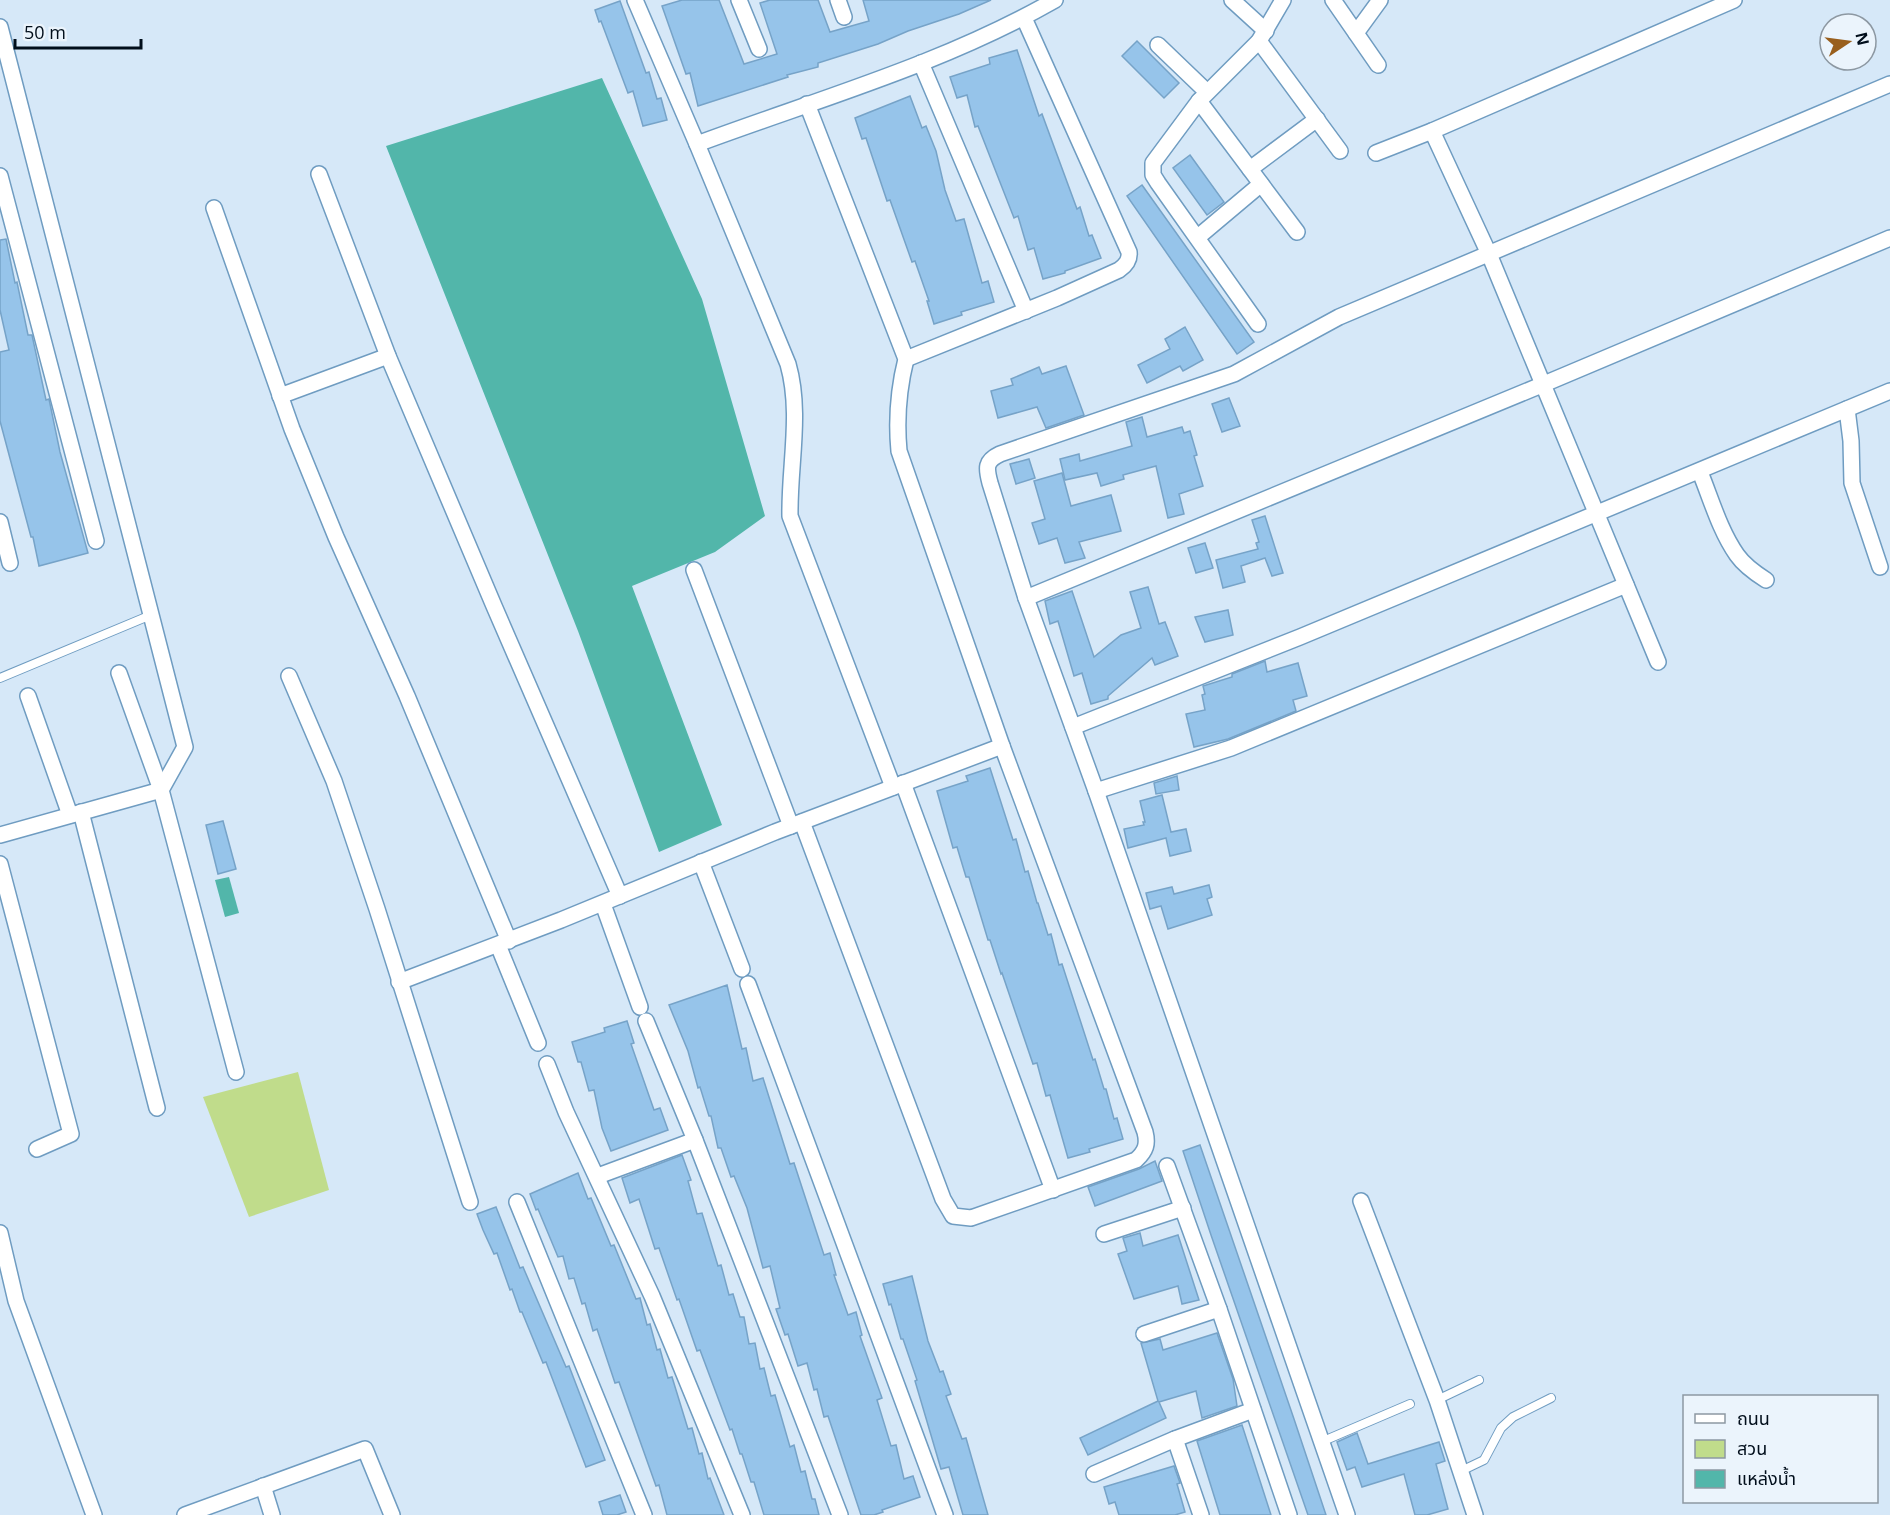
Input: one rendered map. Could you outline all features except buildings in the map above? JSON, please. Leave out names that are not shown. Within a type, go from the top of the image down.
[{"type":"street","points":[[635,0],[788,364],[793,381],[795,407],[790,516],[898,785],[1053,1190]]},
{"type":"street","points":[[739,0],[759,49]]},
{"type":"street","points":[[838,0],[844,17]]},
{"type":"street","points":[[697,144],[921,63],[1024,18],[1055,0]]},
{"type":"street","points":[[1232,0],[1263,36],[1340,151]]},
{"type":"street","points":[[1258,324],[1158,183],[1152,170],[1153,163],[1203,97],[1263,36],[1283,0]]},
{"type":"street","points":[[1333,0],[1378,64]]},
{"type":"street","points":[[1356,33],[1380,0]]},
{"type":"street","points":[[1376,153],[1734,0]]},
{"type":"street","points":[[906,359],[1026,311],[1119,270],[1129,257],[1124,241],[1024,18]]},
{"type":"street","points":[[0,27],[184,747],[160,790],[0,835]]},
{"type":"street","points":[[1158,45],[1203,97],[1250,169],[1297,232]]},
{"type":"street","points":[[921,63],[1026,311]]},
{"type":"street","points":[[1347,1515],[1096,791],[1026,598],[987,472],[991,458],[1234,374],[1339,317],[1890,84]]},
{"type":"street","points":[[694,570],[948,1210],[953,1216],[971,1218],[1136,1160],[1145,1152],[1147,1141],[1002,746],[899,451],[896,420],[899,387],[906,359],[807,104]]},
{"type":"street","points":[[1250,169],[1317,119]]},
{"type":"street","points":[[1432,131],[1489,254],[1658,662]]},
{"type":"street","points":[[319,174],[388,356],[620,896]]},
{"type":"street","points":[[0,176],[96,542]]},
{"type":"street","points":[[1198,237],[1261,184]]},
{"type":"street","points":[[214,208],[280,396],[336,537],[407,696],[504,943],[538,1043]]},
{"type":"street","points":[[1026,598],[1890,238]]},
{"type":"street","points":[[280,396],[388,356]]},
{"type":"street","points":[[1073,727],[1300,637],[1890,391]]},
{"type":"street","points":[[1847,409],[1851,441],[1852,483],[1880,567]]},
{"type":"street","points":[[1700,472],[1726,536],[1737,555],[1766,580]]},
{"type":"street","points":[[0,522],[10,563]]},
{"type":"street","points":[[1096,791],[1231,748],[1626,585]]},
{"type":"street","points":[[118,673],[160,790],[236,1072]]},
{"type":"street","points":[[289,676],[334,782],[470,1202]]},
{"type":"street","points":[[28,696],[75,814],[157,1108]]},
{"type":"street","points":[[399,982],[504,943],[796,824],[1002,746]]},
{"type":"street","points":[[701,862],[742,969]]},
{"type":"street","points":[[0,864],[71,1134],[38,1149]]},
{"type":"street","points":[[603,903],[640,1006]]},
{"type":"street","points":[[748,984],[939,1513]]},
{"type":"street","points":[[646,1021],[695,1140],[840,1515]]},
{"type":"street","points":[[547,1064],[566,1112],[598,1176],[652,1296],[742,1515]]},
{"type":"street","points":[[598,1176],[695,1140]]},
{"type":"street","points":[[1167,1166],[1219,1309],[1289,1515]]},
{"type":"street","points":[[1361,1201],[1437,1400],[1475,1515]]},
{"type":"street","points":[[517,1202],[644,1515]]},
{"type":"street","points":[[1104,1234],[1183,1208]]},
{"type":"street","points":[[0,1233],[16,1301],[94,1515]]},
{"type":"street","points":[[1144,1334],[1219,1309]]},
{"type":"street","points":[[1094,1474],[1174,1439],[1253,1410]]},
{"type":"street","points":[[1174,1439],[1201,1515]]},
{"type":"street","points":[[185,1515],[365,1449],[392,1515]]},
{"type":"street","points":[[263,1486],[272,1515]]},
{"type":"lane","points":[[0,678],[151,615]]},
{"type":"lane","points":[[1437,1400],[1479,1380]]},
{"type":"lane","points":[[1461,1472],[1484,1460],[1501,1428],[1513,1417],[1551,1398]]},
{"type":"lane","points":[[1321,1442],[1410,1404]]},
{"type":"green space","points":[[298,1072],[329,1190],[249,1217],[203,1097]]},
{"type":"water","points":[[602,78],[702,299],[765,516],[715,552],[632,586],[722,825],[659,852],[578,631],[386,146]]},
{"type":"water","points":[[229,877],[239,913],[225,917],[215,880]]}]
